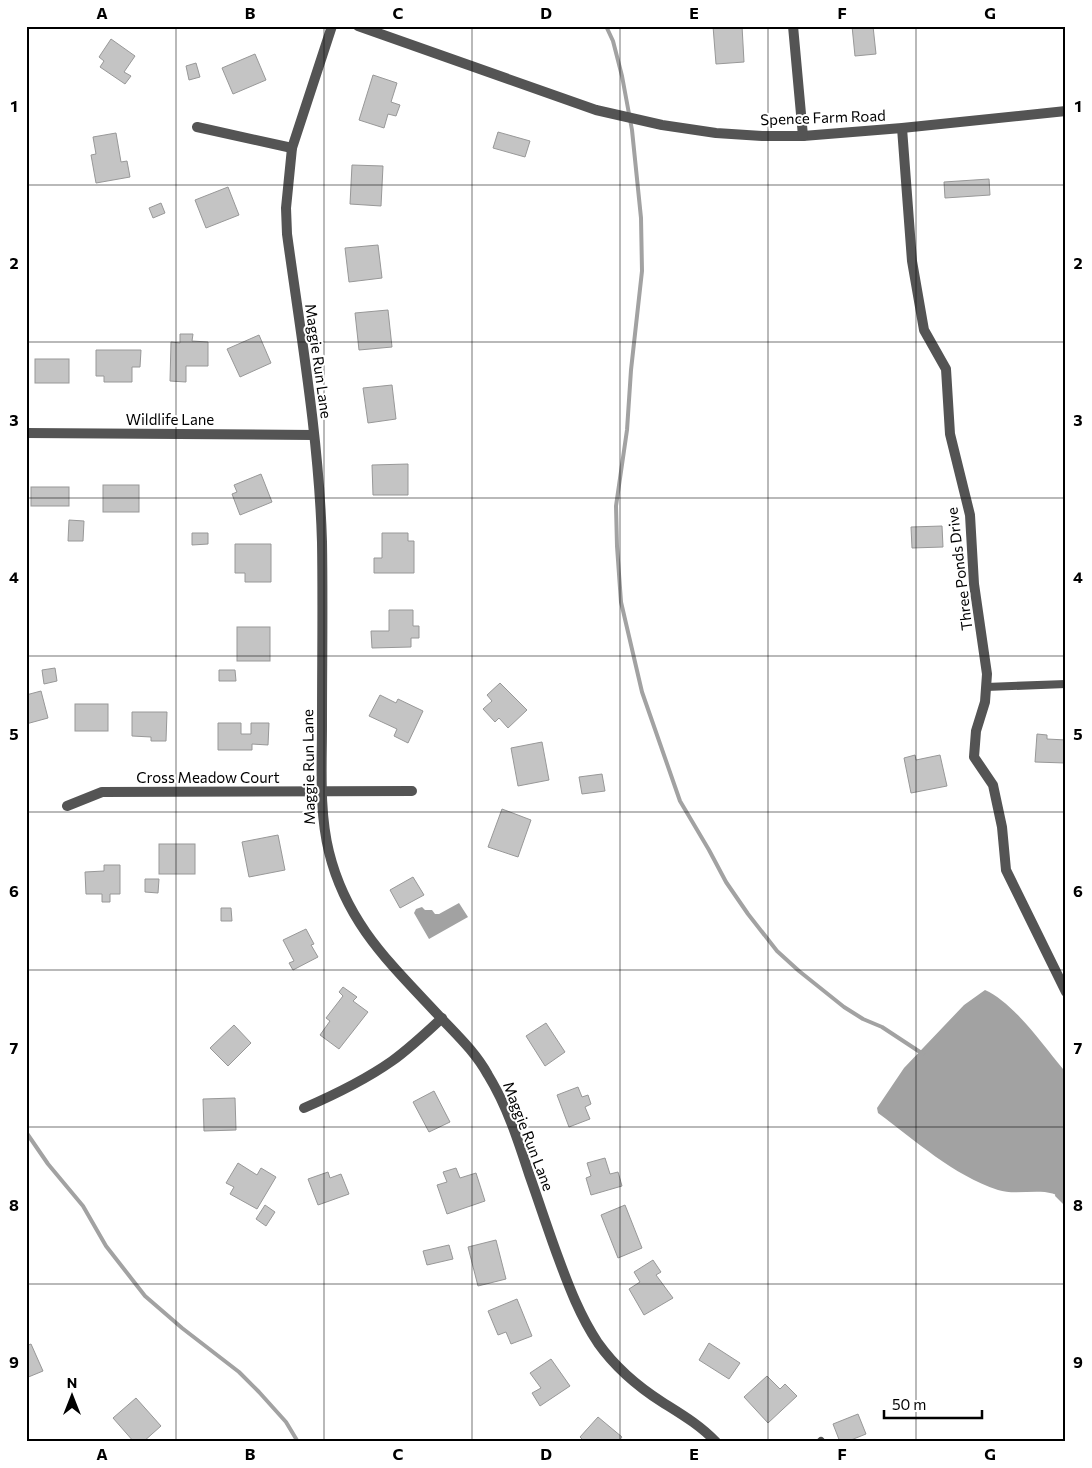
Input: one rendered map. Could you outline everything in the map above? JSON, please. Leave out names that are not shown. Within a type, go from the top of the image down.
[{"type":"street","name":"Maggie Run Lane","points":[[332,26],[292,148],[286,208],[287,234],[312,409],[322,542],[322,791],[323,822],[330,854],[338,882],[349,906],[376,948],[473,1052],[486,1070],[506,1108],[573,1298],[598,1343],[620,1370],[637,1384],[693,1422],[716,1442]]},
{"type":"street","name":"Spence Farm Road","points":[[358,26],[578,104],[627,118],[716,133],[803,136],[1066,111]]},
{"type":"street","points":[[793,26],[803,136]]},
{"type":"street","points":[[198,127],[292,148]]},
{"type":"street","name":"Three Ponds Drive","points":[[902,128],[912,261],[924,330],[946,368],[950,434],[970,515],[974,584],[987,674],[985,702],[976,731],[974,757],[993,785],[1002,827],[1006,870],[1066,992]]},
{"type":"street","name":"Wildlife Lane","points":[[26,433],[314,435]]},
{"type":"street","name":"Cross Meadow Court","points":[[66,806],[102,792],[412,791]]},
{"type":"street","points":[[304,1108],[391,1062],[412,1046],[442,1018]]},
{"type":"lane","points":[[986,686],[1066,684]]},
{"type":"shaded area","points":[[459,903],[468,917],[429,939],[414,913],[416,909],[422,907],[425,910],[432,910],[435,914],[439,914]]},
{"type":"shaded area","points":[[985,990],[996,996],[1017,1014],[1063,1069],[1066,1078],[1066,1201],[1051,1193],[1006,1192],[981,1184],[935,1156],[878,1113],[877,1108],[904,1068],[964,1005]]},
{"type":"building","points":[[713,26],[742,26],[744,62],[716,64]]},
{"type":"building","points":[[852,26],[873,26],[876,54],[855,56]]},
{"type":"building","points":[[111,39],[135,56],[124,72],[131,76],[125,84],[100,67],[104,61],[99,57]]},
{"type":"building","points":[[255,54],[266,80],[233,94],[222,68]]},
{"type":"building","points":[[196,63],[200,77],[189,80],[186,66]]},
{"type":"building","points":[[373,75],[397,83],[391,102],[400,105],[396,116],[388,114],[384,128],[359,120]]},
{"type":"building","points":[[498,132],[530,141],[525,157],[493,148]]},
{"type":"building","points":[[116,133],[121,162],[127,161],[130,177],[96,183],[91,155],[96,154],[93,137]]},
{"type":"building","points":[[352,165],[383,166],[381,206],[350,204]]},
{"type":"building","points":[[989,179],[990,195],[945,198],[944,182]]},
{"type":"building","points":[[228,187],[239,215],[206,228],[195,200]]},
{"type":"building","points":[[161,203],[165,213],[153,218],[149,208]]},
{"type":"building","points":[[378,245],[382,278],[349,282],[345,248]]},
{"type":"building","points":[[388,310],[392,347],[359,350],[355,313]]},
{"type":"building","points":[[180,334],[193,334],[192,341],[208,342],[208,366],[186,366],[186,382],[170,381],[171,342],[180,343]]},
{"type":"building","points":[[259,335],[271,363],[240,377],[227,349]]},
{"type":"building","points":[[96,350],[141,350],[140,367],[132,367],[132,382],[104,382],[104,376],[96,376]]},
{"type":"building","points":[[35,359],[69,359],[69,383],[35,383]]},
{"type":"building","points":[[392,385],[396,419],[368,423],[363,388]]},
{"type":"building","points":[[408,464],[408,495],[373,495],[372,465]]},
{"type":"building","points":[[261,474],[272,502],[240,515],[232,494],[237,492],[234,485]]},
{"type":"building","points":[[103,485],[139,485],[139,512],[103,512]]},
{"type":"building","points":[[31,487],[69,487],[69,506],[31,506]]},
{"type":"building","points":[[69,520],[84,521],[83,541],[68,541]]},
{"type":"building","points":[[942,526],[943,547],[912,548],[911,527]]},
{"type":"building","points":[[192,533],[208,533],[208,544],[192,545]]},
{"type":"building","points":[[382,533],[408,533],[408,541],[414,541],[414,573],[374,573],[374,558],[382,558]]},
{"type":"building","points":[[235,544],[271,544],[271,582],[245,582],[245,573],[235,573]]},
{"type":"building","points":[[389,610],[413,610],[413,626],[419,626],[419,638],[411,638],[411,647],[372,648],[371,631],[389,631]]},
{"type":"building","points":[[237,627],[270,627],[270,661],[237,661]]},
{"type":"building","points":[[55,668],[57,681],[44,684],[42,670]]},
{"type":"building","points":[[219,670],[235,670],[236,681],[219,681]]},
{"type":"building","points":[[500,683],[527,710],[508,728],[499,718],[495,722],[483,709],[492,701],[487,695]]},
{"type":"building","points":[[41,691],[48,718],[26,724],[26,695]]},
{"type":"building","points":[[380,695],[396,703],[398,699],[423,711],[408,743],[394,736],[397,729],[369,716]]},
{"type":"building","points":[[75,704],[108,704],[108,731],[75,731]]},
{"type":"building","points":[[132,712],[167,712],[166,741],[151,741],[151,737],[132,736]]},
{"type":"building","points":[[218,723],[241,723],[241,734],[251,734],[251,723],[269,723],[268,745],[252,744],[252,750],[218,750]]},
{"type":"building","points":[[1037,734],[1047,735],[1047,739],[1066,740],[1065,763],[1035,762]]},
{"type":"building","points":[[542,742],[549,780],[518,786],[511,748]]},
{"type":"building","points":[[915,755],[916,760],[940,755],[947,786],[911,793],[904,758]]},
{"type":"building","points":[[602,774],[605,791],[582,794],[579,777]]},
{"type":"building","points":[[502,809],[531,820],[518,857],[488,847]]},
{"type":"building","points":[[278,835],[285,870],[249,877],[242,842]]},
{"type":"building","points":[[159,844],[195,844],[195,874],[159,874]]},
{"type":"building","points":[[104,865],[120,865],[120,894],[110,894],[110,902],[102,902],[102,894],[86,894],[85,872],[104,871]]},
{"type":"building","points":[[413,877],[424,895],[400,908],[390,890]]},
{"type":"building","points":[[145,879],[159,879],[158,893],[145,892]]},
{"type":"building","points":[[221,908],[231,908],[232,921],[221,921]]},
{"type":"building","points":[[306,929],[314,944],[311,945],[318,957],[293,970],[289,963],[294,961],[283,940]]},
{"type":"building","points":[[343,987],[357,997],[353,1001],[368,1012],[339,1049],[320,1035],[330,1021],[326,1018],[343,996],[339,992]]},
{"type":"building","points":[[546,1023],[565,1052],[545,1066],[526,1036]]},
{"type":"building","points":[[234,1025],[251,1043],[228,1066],[210,1048]]},
{"type":"building","points":[[578,1087],[582,1097],[588,1095],[591,1104],[585,1107],[590,1119],[569,1127],[557,1095]]},
{"type":"building","points":[[434,1091],[450,1122],[429,1132],[413,1102]]},
{"type":"building","points":[[235,1098],[236,1130],[204,1131],[203,1099]]},
{"type":"building","points":[[605,1158],[610,1174],[618,1172],[622,1186],[591,1195],[586,1178],[591,1176],[587,1163]]},
{"type":"building","points":[[238,1163],[257,1175],[261,1168],[276,1177],[257,1209],[230,1194],[234,1187],[226,1183]]},
{"type":"building","points":[[456,1168],[460,1178],[476,1173],[485,1201],[447,1214],[437,1185],[447,1182],[443,1172]]},
{"type":"building","points":[[328,1172],[330,1178],[341,1174],[349,1194],[318,1205],[308,1179]]},
{"type":"building","points":[[265,1205],[275,1212],[266,1226],[256,1219]]},
{"type":"building","points":[[625,1205],[642,1248],[618,1258],[601,1215]]},
{"type":"building","points":[[496,1240],[506,1279],[478,1286],[468,1247]]},
{"type":"building","points":[[449,1245],[453,1259],[427,1265],[423,1251]]},
{"type":"building","points":[[653,1260],[661,1272],[656,1275],[673,1298],[644,1315],[629,1289],[640,1282],[634,1272]]},
{"type":"building","points":[[517,1299],[532,1336],[511,1344],[506,1332],[498,1335],[488,1311]]},
{"type":"building","points":[[709,1343],[740,1363],[729,1379],[699,1360]]},
{"type":"building","points":[[31,1344],[43,1371],[26,1378],[26,1346]]},
{"type":"building","points":[[551,1359],[570,1386],[540,1406],[532,1393],[541,1388],[530,1373]]},
{"type":"building","points":[[767,1376],[780,1389],[785,1384],[797,1396],[768,1423],[744,1397]]},
{"type":"building","points":[[136,1398],[161,1426],[143,1442],[134,1442],[113,1418]]},
{"type":"building","points":[[858,1414],[866,1434],[846,1442],[840,1442],[833,1424]]},
{"type":"building","points":[[598,1417],[622,1437],[618,1442],[585,1442],[580,1437]]},
{"type":"waterway","points":[[606,26],[613,41],[622,76],[632,130],[641,218],[642,271],[631,370],[627,430],[616,506],[621,602],[642,692],[680,801],[726,882],[748,914],[777,951],[799,971],[844,1007],[863,1019],[882,1027],[923,1054]]},
{"type":"waterway","points":[[26,1132],[48,1164],[83,1206],[106,1246],[145,1296],[182,1328],[239,1372],[286,1422],[298,1442]]},
{"type":"waterway","points":[[1057,1195],[1066,1204]]}]
